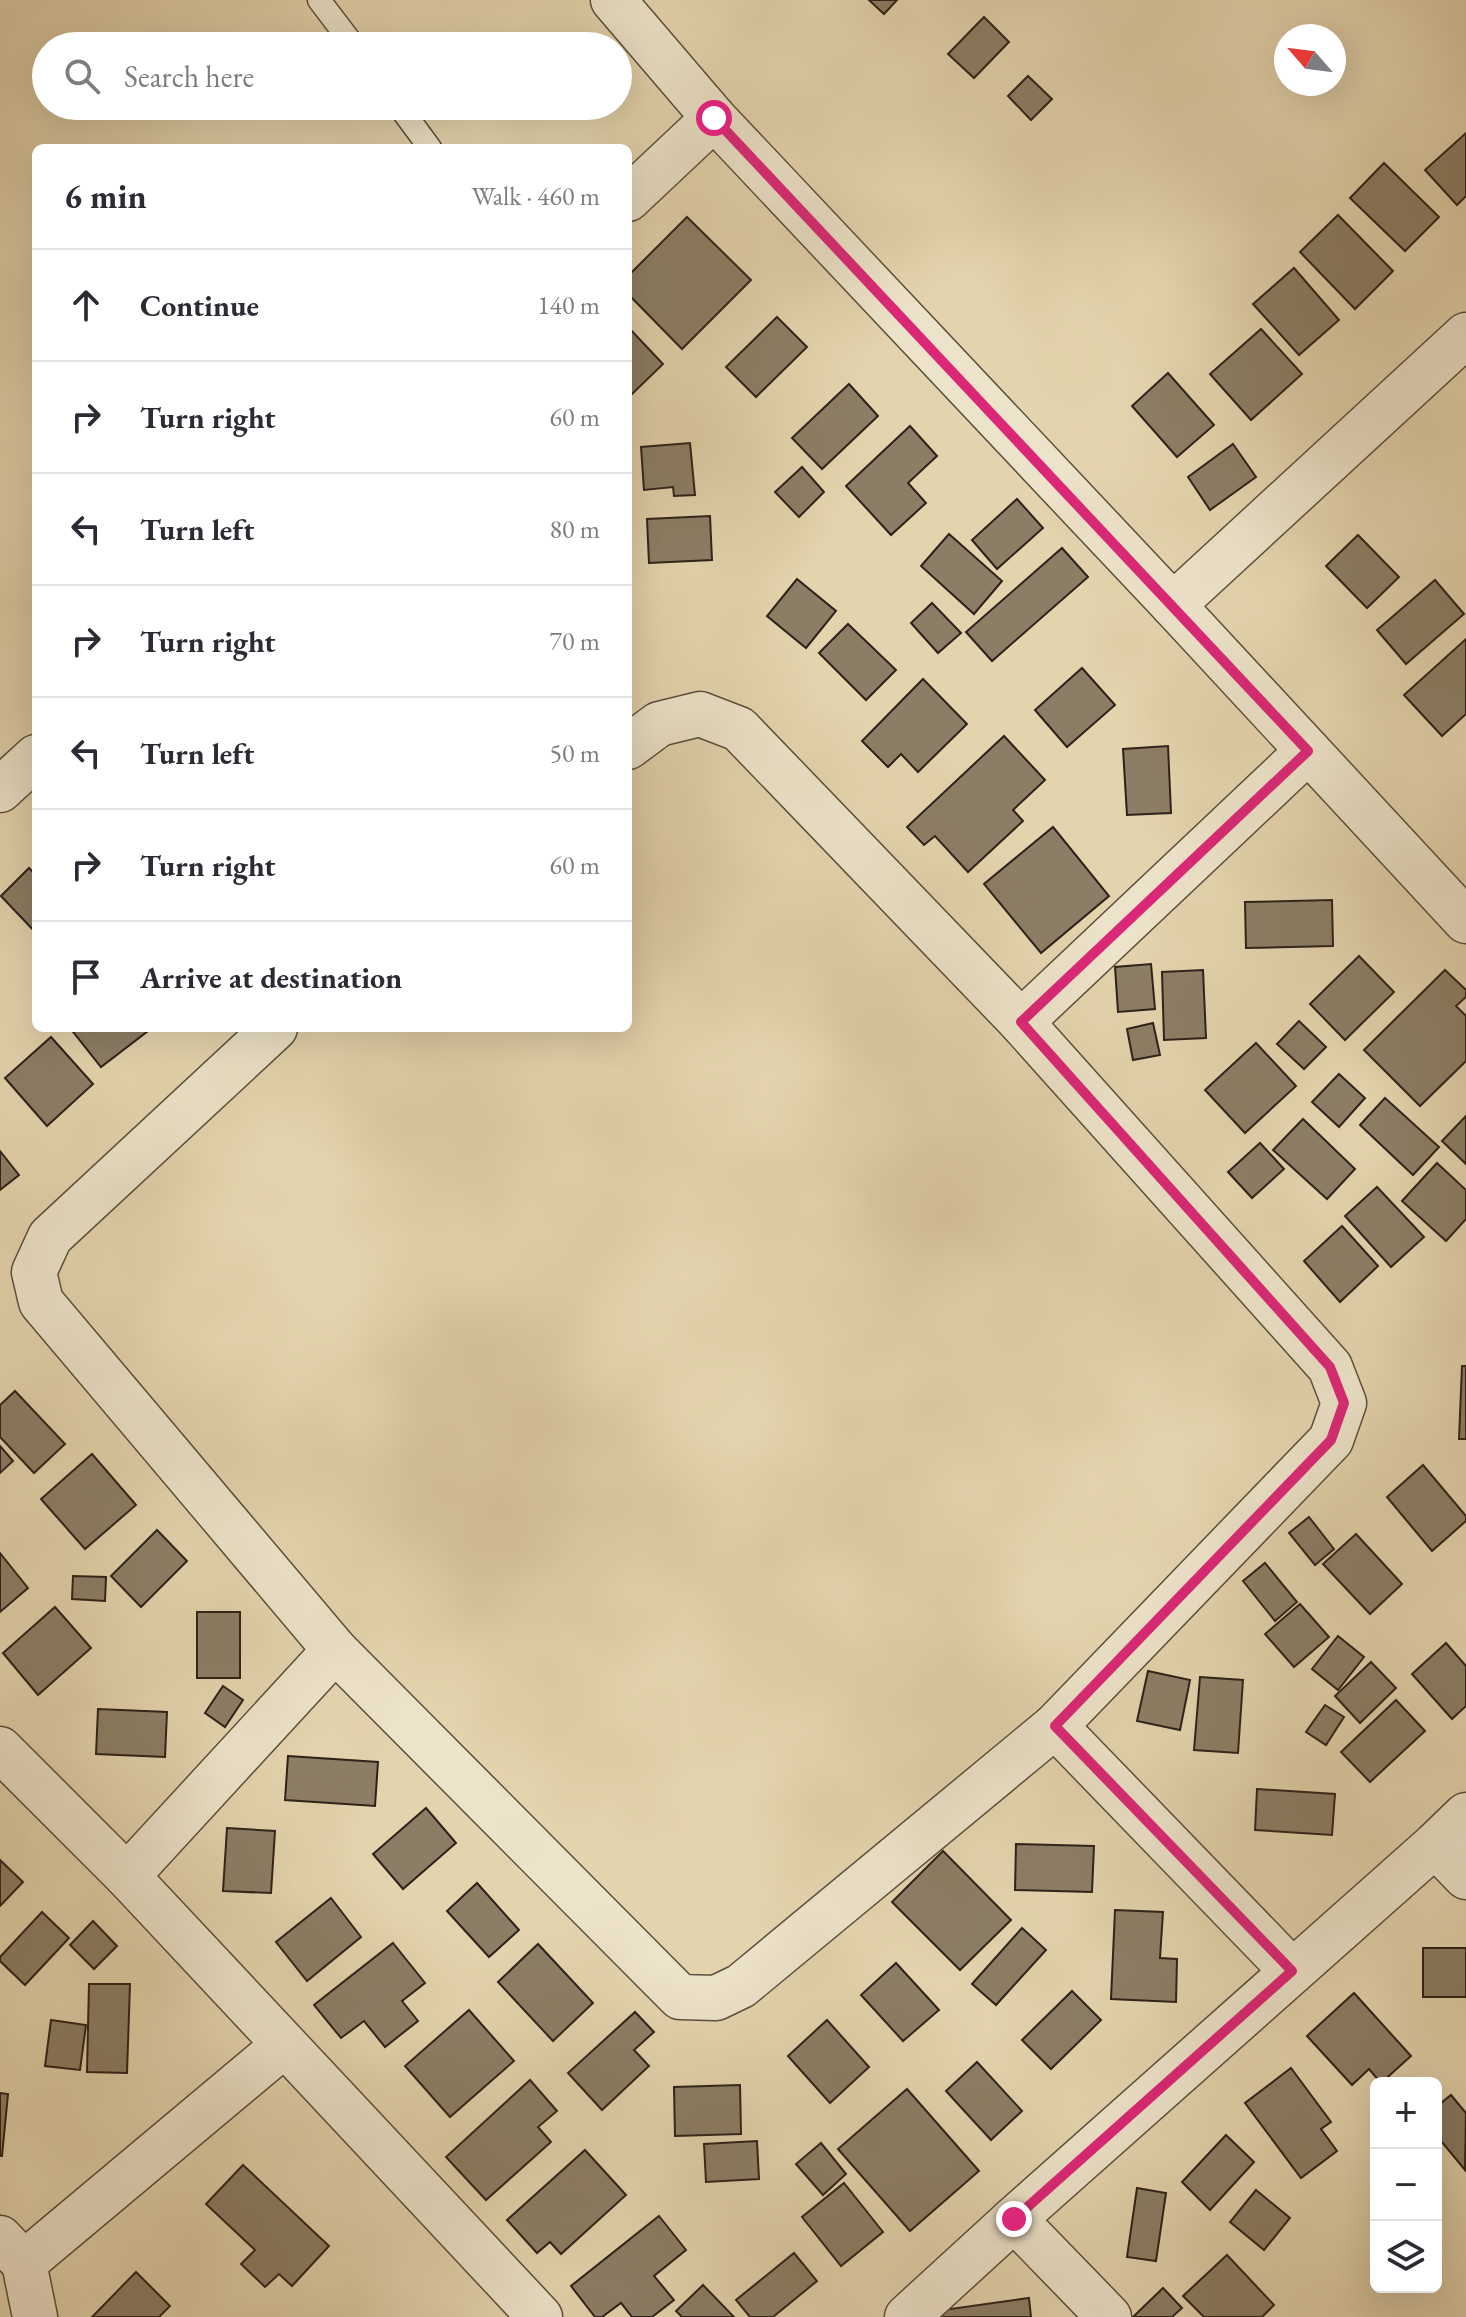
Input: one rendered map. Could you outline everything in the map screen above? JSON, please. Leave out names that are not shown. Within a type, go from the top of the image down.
[{"type":"street","points":[[613,0],[714,118],[1466,921]]},
{"type":"street","points":[[632,195],[714,118]]},
{"type":"street","points":[[1173,605],[1466,335]]},
{"type":"street","points":[[271,1032],[50,1237],[34,1272],[41,1302],[335,1650],[680,1997],[716,1998],[741,1986],[1055,1726],[1331,1440],[1344,1403],[1330,1367],[1021,1022],[739,729],[700,714],[659,724],[632,744]]},
{"type":"street","points":[[1021,1022],[1308,751]]},
{"type":"street","points":[[0,790],[32,761]]},
{"type":"street","points":[[127,1876],[335,1650]]},
{"type":"street","points":[[1055,1726],[1292,1971]]},
{"type":"street","points":[[0,1749],[127,1876],[540,2317]]},
{"type":"street","points":[[907,2317],[1466,1815]]},
{"type":"street","points":[[1435,1845],[1466,1877]]},
{"type":"street","points":[[35,2317],[12,2251],[283,2046]]},
{"type":"street","points":[[1014,2219],[1109,2317]]},
{"type":"lane","points":[[319,0],[343,32]]},
{"type":"lane","points":[[409,120],[427,144]]},
{"type":"building","points":[[869,0],[897,0],[884,14]]},
{"type":"building","points":[[984,17],[1009,42],[974,78],[948,54]]},
{"type":"building","points":[[1028,76],[1052,99],[1031,120],[1008,96]]},
{"type":"building","points":[[1466,133],[1466,196],[1457,205],[1425,170]]},
{"type":"building","points":[[1384,163],[1439,217],[1405,251],[1350,198]]},
{"type":"building","points":[[1338,215],[1393,271],[1355,309],[1300,252]]},
{"type":"building","points":[[687,217],[751,280],[682,349],[632,298],[632,272]]},
{"type":"building","points":[[1294,268],[1339,320],[1299,355],[1253,304]]},
{"type":"building","points":[[777,317],[807,347],[756,397],[726,367]]},
{"type":"building","points":[[1261,329],[1302,374],[1251,420],[1210,374]]},
{"type":"building","points":[[632,331],[663,364],[632,394]]},
{"type":"building","points":[[1168,373],[1214,425],[1177,457],[1132,406]]},
{"type":"building","points":[[849,384],[878,416],[822,469],[792,438]]},
{"type":"building","points":[[910,426],[937,456],[908,483],[926,503],[891,535],[846,486]]},
{"type":"building","points":[[690,443],[695,495],[674,496],[673,487],[644,490],[641,447]]},
{"type":"building","points":[[1233,444],[1256,477],[1210,510],[1188,477]]},
{"type":"building","points":[[802,467],[824,492],[799,517],[775,492]]},
{"type":"building","points":[[1017,499],[1043,528],[997,569],[972,540]]},
{"type":"building","points":[[710,516],[712,560],[649,563],[647,519]]},
{"type":"building","points":[[949,534],[1002,581],[974,614],[921,566]]},
{"type":"building","points":[[1358,535],[1399,577],[1367,608],[1326,566]]},
{"type":"building","points":[[1062,548],[1088,577],[992,661],[966,632]]},
{"type":"building","points":[[797,579],[836,611],[806,648],[767,616]]},
{"type":"building","points":[[1435,580],[1464,614],[1406,664],[1377,630]]},
{"type":"building","points":[[932,603],[961,633],[938,653],[911,623]]},
{"type":"building","points":[[848,624],[896,670],[866,700],[819,653]]},
{"type":"building","points":[[1466,639],[1466,714],[1442,736],[1404,695]]},
{"type":"building","points":[[1082,668],[1115,705],[1067,747],[1035,710]]},
{"type":"building","points":[[923,679],[967,724],[918,772],[901,754],[888,767],[862,741]]},
{"type":"building","points":[[1004,736],[1045,780],[1013,810],[1023,821],[968,872],[935,836],[924,845],[907,827]]},
{"type":"building","points":[[1168,746],[1171,813],[1127,815],[1123,749]]},
{"type":"building","points":[[1053,827],[1109,896],[1041,953],[984,884]]},
{"type":"building","points":[[29,868],[32,871],[32,929],[1,896]]},
{"type":"building","points":[[1332,900],[1333,946],[1246,948],[1245,902]]},
{"type":"building","points":[[1359,956],[1394,992],[1345,1040],[1310,1004]]},
{"type":"building","points":[[1151,964],[1155,1009],[1118,1012],[1115,967]]},
{"type":"building","points":[[1203,970],[1206,1038],[1164,1040],[1162,972]]},
{"type":"building","points":[[1445,970],[1466,990],[1466,997],[1456,1006],[1466,1016],[1466,1061],[1420,1106],[1364,1050]]},
{"type":"building","points":[[1299,1021],[1326,1047],[1304,1069],[1277,1044]]},
{"type":"building","points":[[1153,1023],[1160,1055],[1133,1060],[1127,1029]]},
{"type":"building","points":[[73,1032],[147,1032],[101,1067]]},
{"type":"building","points":[[51,1037],[93,1084],[47,1126],[5,1078]]},
{"type":"building","points":[[1256,1043],[1296,1086],[1245,1133],[1205,1090]]},
{"type":"building","points":[[1339,1074],[1365,1098],[1339,1127],[1312,1102]]},
{"type":"building","points":[[1385,1098],[1439,1147],[1413,1175],[1360,1125]]},
{"type":"building","points":[[1466,1116],[1466,1164],[1442,1141]]},
{"type":"building","points":[[1303,1119],[1355,1169],[1327,1199],[1273,1150]]},
{"type":"building","points":[[1260,1143],[1284,1169],[1252,1198],[1228,1172]]},
{"type":"building","points":[[0,1151],[19,1175],[0,1190]]},
{"type":"building","points":[[1437,1163],[1466,1190],[1466,1219],[1446,1241],[1402,1201]]},
{"type":"building","points":[[1377,1187],[1424,1237],[1391,1267],[1345,1216]]},
{"type":"building","points":[[1342,1226],[1378,1266],[1340,1302],[1304,1261]]},
{"type":"building","points":[[1462,1366],[1466,1366],[1466,1439],[1459,1439]]},
{"type":"building","points":[[15,1391],[65,1444],[34,1473],[0,1437],[0,1405]]},
{"type":"building","points":[[0,1446],[13,1461],[0,1473]]},
{"type":"building","points":[[92,1454],[136,1505],[85,1549],[41,1499]]},
{"type":"building","points":[[1423,1465],[1466,1516],[1466,1521],[1432,1551],[1387,1497]]},
{"type":"building","points":[[1309,1517],[1334,1549],[1315,1565],[1289,1533]]},
{"type":"building","points":[[157,1530],[187,1561],[141,1607],[111,1576]]},
{"type":"building","points":[[1356,1534],[1402,1584],[1370,1614],[1323,1564]]},
{"type":"building","points":[[0,1553],[28,1588],[0,1612]]},
{"type":"building","points":[[1265,1563],[1297,1602],[1275,1621],[1243,1581]]},
{"type":"building","points":[[73,1576],[106,1577],[105,1601],[72,1599]]},
{"type":"building","points":[[1300,1604],[1329,1637],[1294,1667],[1265,1634]]},
{"type":"building","points":[[55,1607],[91,1648],[38,1695],[3,1653]]},
{"type":"building","points":[[197,1612],[240,1612],[240,1678],[197,1678]]},
{"type":"building","points":[[1338,1636],[1364,1657],[1338,1690],[1312,1669]]},
{"type":"building","points":[[1446,1643],[1466,1666],[1466,1706],[1452,1719],[1412,1674]]},
{"type":"building","points":[[1371,1662],[1396,1688],[1360,1723],[1335,1696]]},
{"type":"building","points":[[1148,1671],[1190,1680],[1180,1730],[1137,1721]]},
{"type":"building","points":[[1200,1677],[1243,1680],[1238,1753],[1194,1750]]},
{"type":"building","points":[[223,1686],[243,1700],[225,1727],[205,1713]]},
{"type":"building","points":[[1396,1700],[1425,1731],[1370,1782],[1341,1752]]},
{"type":"building","points":[[1325,1705],[1344,1717],[1326,1745],[1306,1732]]},
{"type":"building","points":[[98,1709],[167,1712],[165,1757],[96,1754]]},
{"type":"building","points":[[288,1756],[378,1762],[375,1806],[285,1800]]},
{"type":"building","points":[[1257,1789],[1335,1794],[1332,1835],[1255,1830]]},
{"type":"building","points":[[426,1808],[456,1843],[403,1889],[373,1854]]},
{"type":"building","points":[[227,1828],[275,1831],[271,1893],[223,1891]]},
{"type":"building","points":[[1016,1844],[1094,1846],[1092,1892],[1015,1890]]},
{"type":"building","points":[[943,1851],[1011,1920],[960,1970],[892,1902]]},
{"type":"building","points":[[0,1860],[23,1882],[0,1906]]},
{"type":"building","points":[[477,1883],[519,1930],[489,1957],[447,1911]]},
{"type":"building","points":[[331,1898],[361,1937],[307,1981],[276,1942]]},
{"type":"building","points":[[1115,1910],[1163,1912],[1160,1958],[1177,1959],[1176,2002],[1111,1999]]},
{"type":"building","points":[[42,1912],[69,1938],[25,1985],[0,1961],[0,1957]]},
{"type":"building","points":[[93,1921],[117,1946],[94,1969],[70,1945]]},
{"type":"building","points":[[1022,1928],[1046,1950],[996,2005],[972,1984]]},
{"type":"building","points":[[393,1943],[425,1983],[402,2001],[418,2021],[385,2047],[364,2021],[341,2038],[314,2005]]},
{"type":"building","points":[[538,1944],[593,2003],[553,2041],[498,1982]]},
{"type":"building","points":[[1423,1948],[1466,1948],[1466,1997],[1423,1997]]},
{"type":"building","points":[[896,1963],[939,2010],[903,2041],[861,1995]]},
{"type":"building","points":[[89,1984],[130,1984],[127,2073],[87,2072]]},
{"type":"building","points":[[1072,1991],[1101,2020],[1051,2069],[1022,2040]]},
{"type":"building","points":[[1354,1993],[1411,2056],[1388,2077],[1376,2077],[1369,2069],[1352,2085],[1307,2036]]},
{"type":"building","points":[[469,2010],[514,2061],[450,2117],[405,2066]]},
{"type":"building","points":[[635,2012],[654,2032],[634,2050],[649,2066],[602,2110],[568,2073]]},
{"type":"building","points":[[51,2020],[86,2025],[80,2070],[45,2066]]},
{"type":"building","points":[[827,2020],[869,2067],[830,2103],[788,2056]]},
{"type":"building","points":[[977,2062],[1022,2111],[991,2140],[946,2091]]},
{"type":"building","points":[[1291,2068],[1331,2122],[1321,2129],[1337,2151],[1301,2178],[1245,2103]]},
{"type":"building","points":[[530,2080],[557,2111],[538,2127],[551,2142],[486,2200],[446,2157]]},
{"type":"building","points":[[740,2085],[741,2134],[675,2136],[674,2087]]},
{"type":"building","points":[[907,2089],[979,2171],[910,2231],[838,2149]]},
{"type":"building","points":[[0,2093],[8,2094],[2,2156],[0,2156]]},
{"type":"building","points":[[1451,2095],[1466,2113],[1465,2170],[1442,2142],[1442,2102]]},
{"type":"building","points":[[1226,2135],[1254,2162],[1210,2210],[1182,2182]]},
{"type":"building","points":[[757,2141],[759,2179],[706,2182],[704,2144]]},
{"type":"building","points":[[821,2143],[846,2174],[823,2195],[796,2164]]},
{"type":"building","points":[[585,2150],[626,2195],[561,2254],[550,2242],[537,2253],[507,2220]]},
{"type":"building","points":[[243,2165],[329,2246],[292,2286],[279,2274],[265,2287],[241,2264],[255,2250],[206,2204]]},
{"type":"building","points":[[844,2183],[883,2232],[841,2266],[802,2217]]},
{"type":"building","points":[[1137,2188],[1166,2193],[1156,2261],[1127,2257]]},
{"type":"building","points":[[1256,2190],[1290,2218],[1264,2250],[1230,2222]]},
{"type":"building","points":[[659,2216],[686,2250],[654,2276],[674,2300],[652,2317],[632,2317],[621,2303],[602,2317],[595,2317],[571,2286]]},
{"type":"building","points":[[794,2253],[817,2281],[773,2317],[750,2317],[736,2300]]},
{"type":"building","points":[[1227,2255],[1274,2305],[1262,2317],[1204,2317],[1183,2296]]},
{"type":"building","points":[[136,2272],[170,2306],[159,2317],[92,2317]]},
{"type":"building","points":[[703,2285],[734,2317],[682,2317],[676,2311]]},
{"type":"building","points":[[1163,2288],[1182,2308],[1172,2317],[1133,2317]]},
{"type":"building","points":[[1029,2298],[1031,2317],[937,2317],[936,2311]]},
{"type":"route","points":[[714,118],[1308,751],[1021,1022],[1330,1367],[1344,1403],[1331,1440],[1055,1726],[1292,1971],[1014,2219]]}]
